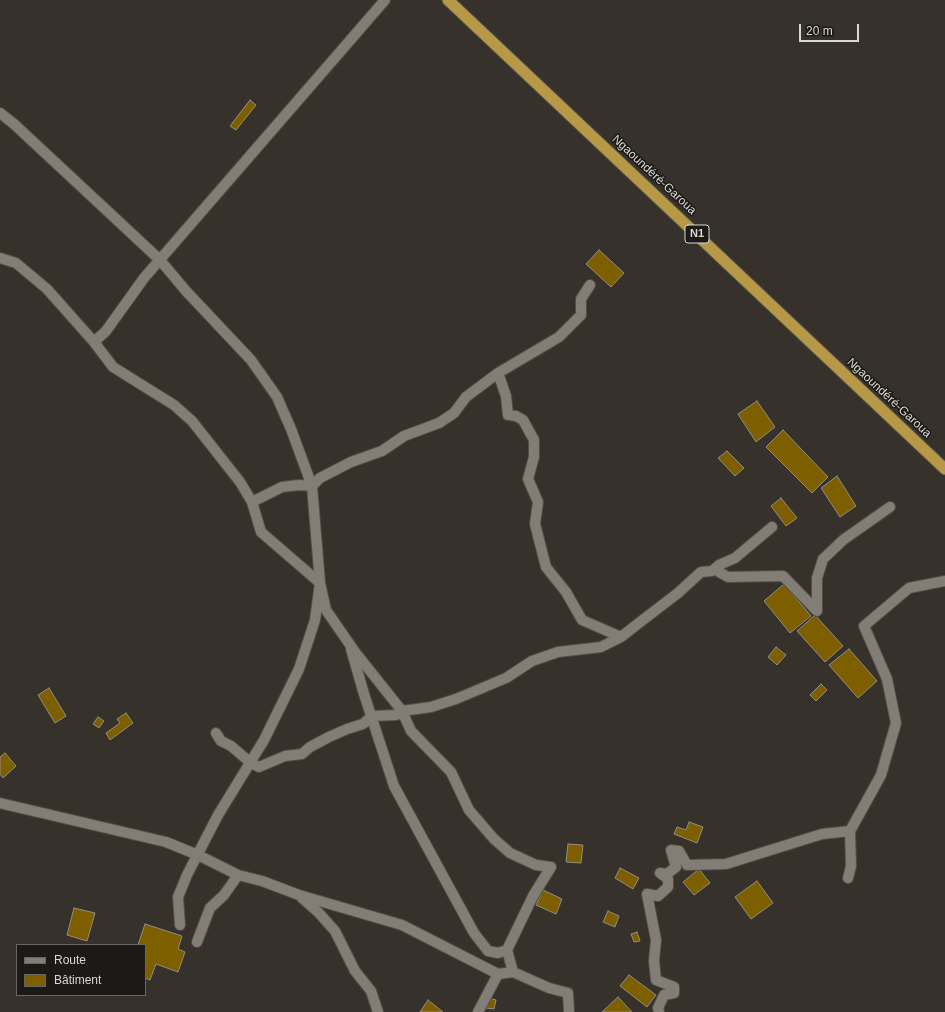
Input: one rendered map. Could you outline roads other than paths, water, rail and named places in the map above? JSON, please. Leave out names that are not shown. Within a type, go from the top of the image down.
[{"type":"highway","name":"Ngaoundéré-Garoua","points":[[448,0],[945,469]]},
{"type":"street","points":[[94,342],[106,331],[144,278],[385,0]]},
{"type":"street","points":[[0,113],[14,124],[160,260],[186,291],[251,360],[277,397],[291,429],[312,486],[320,584],[326,610],[349,643],[402,711],[411,731],[451,772],[469,810],[494,839],[510,853],[536,865],[551,867],[533,896],[507,950],[512,972]]},
{"type":"street","points":[[0,258],[16,263],[28,272],[60,303],[94,342],[113,367],[174,406],[192,421],[219,454],[252,502],[261,532],[320,584]]},
{"type":"street","points":[[252,502],[282,487],[299,485],[312,486],[320,478],[351,462],[382,451],[404,436],[439,423],[454,413],[466,397],[498,373],[559,337],[581,315],[581,299],[590,285]]},
{"type":"street","points":[[498,373],[506,396],[508,415],[516,416],[523,420],[534,440],[534,457],[528,480],[538,502],[536,524],[546,567],[566,592],[582,620],[621,637]]},
{"type":"street","points":[[719,566],[719,572],[728,577],[783,576],[817,611],[817,578],[823,559],[843,540],[890,507]]},
{"type":"street","points":[[216,733],[221,741],[239,752],[251,763],[259,767],[285,756],[302,754],[310,747],[329,737],[363,724],[372,716],[396,715],[402,711],[431,707],[456,699],[506,678],[532,661],[558,652],[601,647],[621,637],[678,593],[701,572],[712,571],[735,558],[772,527]]},
{"type":"street","points":[[848,878],[852,866],[850,831],[881,775],[896,723],[887,679],[864,626],[909,588],[945,581]]},
{"type":"street","points":[[180,925],[178,897],[218,815],[264,740],[299,669],[315,620],[320,584]]},
{"type":"street","points":[[349,643],[394,786],[474,933],[488,951],[498,953],[507,950]]},
{"type":"street","points":[[0,803],[166,842],[198,855],[238,875],[262,881],[298,895],[402,925],[498,974],[512,972],[549,988],[568,993],[570,1012]]},
{"type":"street","points":[[659,1012],[658,1008],[664,996],[674,993],[674,987],[656,980],[654,961],[656,940],[647,894],[658,896],[668,887],[668,879],[660,873],[667,874],[676,867],[671,850],[679,851],[687,865],[726,864],[822,834],[850,831]]},
{"type":"street","points":[[198,942],[210,908],[224,895],[238,875]]},
{"type":"street","points":[[298,895],[318,912],[335,931],[355,971],[371,991],[378,1012]]},
{"type":"street","points":[[478,1012],[498,974]]}]
